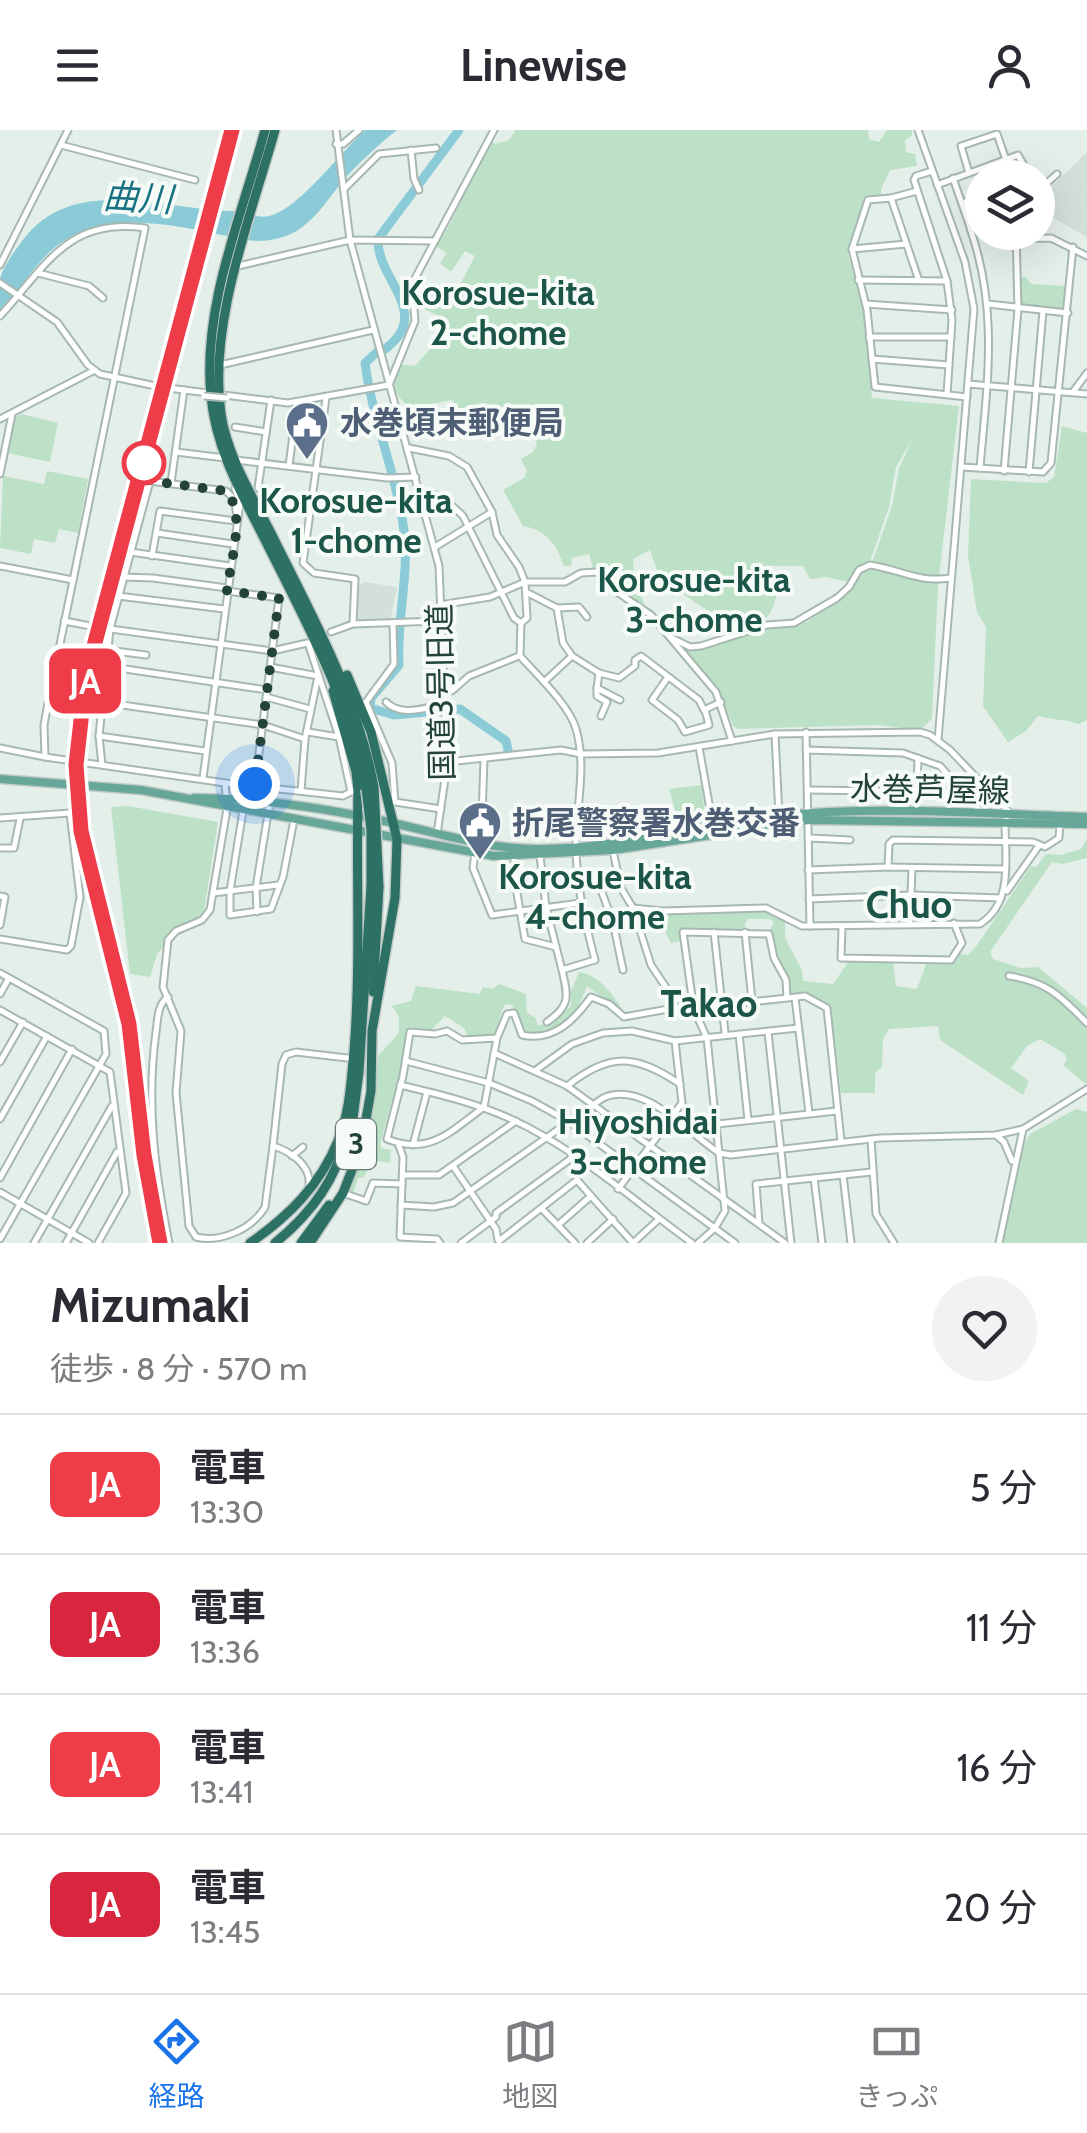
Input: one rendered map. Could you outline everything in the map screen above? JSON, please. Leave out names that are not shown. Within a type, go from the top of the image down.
[{"type":"highway","name":"3","points":[[247,213],[265,130]]},
{"type":"highway","name":"3","points":[[252,1243],[288,1220],[327,1172],[353,1118],[375,886],[366,789],[348,714],[329,668],[230,472],[215,394],[217,303],[275,130]]},
{"type":"highway","name":"3","points":[[239,241],[215,394],[236,460],[355,710],[374,787],[372,1031],[356,1146],[336,1194],[301,1243]]},
{"type":"highway","points":[[310,1243],[343,1193],[366,1121],[372,1031],[395,898],[397,839],[379,760],[362,708],[319,629]]},
{"type":"highway","points":[[273,1243],[322,1190],[351,1088],[358,1008],[356,772],[329,668]]},
{"type":"highway","points":[[273,1243],[302,1220],[330,1184],[353,1118]]},
{"type":"highway","points":[[252,1243],[312,1188],[339,1140]]},
{"type":"main road","points":[[0,779],[105,786],[182,798]]},
{"type":"main road","name":"水巻芦屋線","points":[[182,798],[435,847],[514,856],[540,856],[858,812],[984,815],[1060,823],[1087,820]]},
{"type":"main road","name":"水巻芦屋線","points":[[182,798],[270,801],[392,822],[481,844],[576,851]]},
{"type":"main road","name":"水巻芦屋線","points":[[612,846],[779,816],[1087,820]]},
{"type":"street","points":[[0,266],[68,130]]},
{"type":"street","name":"国道3号旧道","points":[[336,130],[350,240],[435,546],[447,762],[435,847]]},
{"type":"street","points":[[337,148],[360,130]]},
{"type":"street","points":[[0,283],[57,322],[93,371],[114,377],[184,390],[297,403],[389,385],[415,322],[412,284],[494,130]]},
{"type":"street","points":[[918,130],[965,262],[972,293],[973,326],[938,740]]},
{"type":"street","points":[[965,160],[960,146],[997,134],[1006,160],[1018,155],[1021,160]]},
{"type":"street","points":[[61,145],[195,180]]},
{"type":"street","points":[[342,188],[373,158],[436,148]]},
{"type":"street","points":[[411,150],[414,179],[420,190]]},
{"type":"street","points":[[932,171],[916,176],[917,191],[948,281],[952,310],[948,394]]},
{"type":"street","points":[[937,185],[965,174]]},
{"type":"street","points":[[953,178],[965,212]]},
{"type":"street","points":[[917,191],[868,200],[852,250],[866,304],[875,387],[967,396]]},
{"type":"street","points":[[891,198],[918,278]]},
{"type":"street","points":[[0,316],[60,247],[95,229],[146,228],[44,725],[45,757]]},
{"type":"street","points":[[238,266],[350,240],[435,241]]},
{"type":"street","points":[[1055,240],[1087,256]]},
{"type":"street","points":[[852,250],[906,244]]},
{"type":"street","points":[[962,467],[1029,473],[1043,472],[1051,463],[1073,247]]},
{"type":"street","points":[[978,250],[988,304],[980,468]]},
{"type":"street","points":[[1004,471],[1018,309],[1016,250]]},
{"type":"street","points":[[38,273],[89,286],[103,298]]},
{"type":"street","points":[[858,280],[948,281]]},
{"type":"street","points":[[866,304],[952,310]]},
{"type":"street","points":[[988,304],[1068,313]]},
{"type":"street","points":[[1029,473],[1044,311]]},
{"type":"street","points":[[220,366],[373,330]]},
{"type":"street","points":[[869,337],[951,337]]},
{"type":"street","points":[[872,359],[949,365]]},
{"type":"street","points":[[0,419],[93,371]]},
{"type":"street","points":[[1073,392],[1087,372]]},
{"type":"street","points":[[968,384],[1087,394]]},
{"type":"street","points":[[172,483],[184,390]]},
{"type":"street","points":[[326,398],[303,563],[314,573],[355,578],[353,624]]},
{"type":"street","points":[[258,488],[270,400]]},
{"type":"street","points":[[289,466],[297,403]]},
{"type":"street","points":[[0,474],[12,414]]},
{"type":"street","points":[[235,427],[266,432]]},
{"type":"street","points":[[409,448],[460,461],[492,512],[497,536],[520,566],[525,582],[527,618],[521,623],[520,656],[576,725],[581,754],[576,851],[580,903],[594,960],[562,970]]},
{"type":"street","points":[[176,452],[225,458]]},
{"type":"street","points":[[236,460],[386,478],[416,477]]},
{"type":"street","points":[[203,778],[240,503],[230,472]]},
{"type":"street","points":[[102,765],[99,736],[107,650],[103,628],[118,596],[150,481],[226,491],[234,499],[236,518]]},
{"type":"street","points":[[420,490],[444,498],[463,516],[514,618],[521,623]]},
{"type":"street","points":[[152,556],[160,511],[236,518]]},
{"type":"street","points":[[435,546],[492,512]]},
{"type":"street","points":[[139,516],[157,519]]},
{"type":"street","points":[[155,533],[233,544]]},
{"type":"street","points":[[130,552],[230,566]]},
{"type":"street","points":[[667,635],[690,646],[701,646],[736,632],[794,623],[837,598],[859,570],[870,565],[930,581],[951,578]]},
{"type":"street","points":[[0,566],[73,580]]},
{"type":"street","points":[[440,605],[490,598],[525,582],[565,582],[581,573],[596,572],[651,615],[716,692],[732,740]]},
{"type":"street","points":[[123,578],[153,578],[279,598],[255,784]]},
{"type":"street","points":[[526,592],[557,608],[579,607],[587,616]]},
{"type":"street","points":[[118,596],[224,610]]},
{"type":"street","points":[[557,608],[563,643],[572,656],[598,673],[618,678],[635,666],[635,660],[641,656],[698,700],[709,725],[685,732],[678,720],[652,700],[668,677]]},
{"type":"street","points":[[0,748],[225,783],[344,796],[351,792],[310,642],[272,651],[64,621]]},
{"type":"street","points":[[331,632],[353,624],[439,622]]},
{"type":"street","points":[[393,624],[394,664],[366,702],[392,763],[395,802],[441,809]]},
{"type":"street","points":[[107,650],[146,655]]},
{"type":"street","points":[[442,691],[452,690],[468,676],[520,656]]},
{"type":"street","points":[[544,682],[572,656]]},
{"type":"street","points":[[104,666],[267,694],[310,709]]},
{"type":"street","points":[[270,667],[318,676],[300,791]]},
{"type":"street","points":[[598,673],[596,696],[607,702],[601,716]]},
{"type":"street","points":[[597,688],[620,700]]},
{"type":"street","points":[[101,702],[339,737]]},
{"type":"street","points":[[386,702],[396,711],[404,712],[442,705]]},
{"type":"street","points":[[704,710],[721,702]]},
{"type":"street","points":[[806,732],[810,926]]},
{"type":"street","points":[[447,762],[561,750],[581,754],[658,753],[806,732],[920,732],[938,740],[1006,807],[1003,896]]},
{"type":"street","points":[[775,734],[779,816]]},
{"type":"street","points":[[99,736],[206,751]]},
{"type":"street","points":[[700,747],[713,826]]},
{"type":"street","points":[[806,750],[903,752],[940,766],[984,815]]},
{"type":"street","points":[[917,792],[918,758]]},
{"type":"street","points":[[481,844],[484,760]]},
{"type":"street","points":[[225,783],[226,808],[206,917],[176,931],[168,940],[163,986],[182,1031],[176,1093],[189,1226],[196,1237],[223,1239],[263,1212],[286,1055],[296,1052],[347,1058],[351,1062],[339,1140]]},
{"type":"street","points":[[808,790],[963,792]]},
{"type":"street","points":[[256,912],[256,888],[270,801]]},
{"type":"street","points":[[244,811],[230,891],[230,915],[271,909],[283,878],[294,820]]},
{"type":"street","points":[[0,818],[70,813],[80,898],[67,950],[0,938]]},
{"type":"street","points":[[0,848],[14,848],[20,818]]},
{"type":"street","points":[[888,868],[889,844],[893,840],[1033,842],[1045,846],[1059,838],[1060,823]]},
{"type":"street","points":[[810,838],[850,840]]},
{"type":"street","points":[[400,1084],[516,1121],[695,1243],[714,1228],[724,1211],[724,1200],[708,1038],[704,1026],[667,990],[651,965],[633,908],[621,888],[612,846]]},
{"type":"street","points":[[613,922],[633,908],[766,908],[792,924],[810,926],[980,924],[1038,846]]},
{"type":"street","points":[[475,853],[473,868],[492,915],[580,903]]},
{"type":"street","points":[[514,856],[520,912],[528,942],[556,947]]},
{"type":"street","points":[[540,856],[546,908],[567,994],[562,1012],[546,1022]]},
{"type":"street","points":[[910,922],[912,868]]},
{"type":"street","points":[[808,870],[1004,869]]},
{"type":"street","points":[[213,893],[278,885]]},
{"type":"street","points":[[601,890],[613,922],[623,970]]},
{"type":"street","points":[[0,896],[5,896],[0,924]]},
{"type":"street","points":[[809,899],[1003,896]]},
{"type":"street","points":[[842,927],[841,958],[951,960],[962,943],[954,923]]},
{"type":"street","points":[[399,1146],[435,1142],[484,1108],[497,1038],[511,1012],[522,1035],[552,1034],[579,1015],[592,997],[609,1004],[624,1018],[685,1006],[692,997],[684,932],[768,934],[774,958],[786,980],[786,998]]},
{"type":"street","points":[[714,932],[726,1035]]},
{"type":"street","points":[[745,932],[752,1002]]},
{"type":"street","points":[[0,974],[104,1031],[106,1054],[0,1239]]},
{"type":"street","points":[[1009,976],[1047,986],[1087,1023]]},
{"type":"street","points":[[0,994],[9,978]]},
{"type":"street","points":[[168,997],[160,1005],[157,1022],[150,1129],[168,1243]]},
{"type":"street","points":[[795,998],[808,1113]]},
{"type":"street","points":[[723,1005],[810,998],[826,1008],[841,1142]]},
{"type":"street","points":[[347,1058],[351,1054],[358,1008]]},
{"type":"street","points":[[0,1010],[110,1072],[126,1193],[98,1243]]},
{"type":"street","points":[[0,1062],[23,1022]]},
{"type":"street","points":[[536,1070],[572,1044],[602,1033],[641,1032],[675,1041],[798,1028]]},
{"type":"street","points":[[440,1243],[438,1239],[415,1241],[400,1237],[403,1156],[399,1146],[386,1136],[406,1060],[408,1034],[414,1030],[435,1034],[447,1031],[462,1040],[497,1038]]},
{"type":"street","points":[[768,1031],[788,1243]]},
{"type":"street","points":[[739,1034],[748,1120]]},
{"type":"street","points":[[0,1120],[48,1036]]},
{"type":"street","points":[[618,1189],[682,1103],[675,1041]]},
{"type":"street","points":[[0,1178],[72,1049]]},
{"type":"street","points":[[494,1053],[536,1070],[594,1104],[788,1243]]},
{"type":"street","points":[[406,1060],[488,1083],[532,1101],[568,1122],[734,1243]]},
{"type":"street","points":[[566,1086],[598,1064],[628,1060],[648,1065],[680,1084]]},
{"type":"street","points":[[401,1205],[444,1205],[469,1192],[609,1095],[638,1095],[719,1153],[731,1155],[871,1139],[996,1135],[1023,1130],[1087,1089]]},
{"type":"street","points":[[414,1145],[427,1092]]},
{"type":"street","points":[[34,1243],[114,1104]]},
{"type":"street","points":[[717,1124],[837,1111]]},
{"type":"street","points":[[403,1175],[439,1175],[516,1121]]},
{"type":"street","points":[[999,1243],[1023,1130]]},
{"type":"street","points":[[996,1135],[1004,1142],[1013,1164]]},
{"type":"street","points":[[871,1139],[876,1214],[892,1243]]},
{"type":"street","points":[[273,1146],[308,1170],[310,1182],[274,1226]]},
{"type":"street","points":[[292,1156],[303,1147]]},
{"type":"street","points":[[66,1243],[119,1150]]},
{"type":"street","points":[[462,1243],[573,1157]]},
{"type":"street","points":[[452,1166],[491,1222],[500,1242],[576,1180],[633,1243],[659,1219]]},
{"type":"street","points":[[759,1224],[756,1184],[872,1172]]},
{"type":"street","points":[[843,1174],[851,1243]]},
{"type":"street","points":[[814,1178],[822,1243]]},
{"type":"street","points":[[343,1193],[366,1200],[373,1184],[402,1184]]},
{"type":"street","points":[[0,1192],[89,1243]]},
{"type":"street","points":[[558,1226],[592,1196]]},
{"type":"street","points":[[542,1209],[575,1243]]},
{"type":"street","points":[[588,1243],[613,1218]]},
{"type":"shaded area","points":[[1087,152],[1087,237],[1055,219],[1055,183]]},
{"type":"shaded area","points":[[364,582],[397,587],[390,621],[359,621],[355,616],[358,587]]},
{"type":"green space","points":[[516,130],[868,130],[869,139],[879,142],[887,130],[912,130],[912,136],[905,140],[906,152],[915,154],[917,166],[890,170],[881,190],[882,201],[864,204],[848,255],[864,309],[872,398],[959,406],[938,586],[932,719],[920,730],[877,725],[738,729],[733,726],[718,687],[676,643],[690,649],[703,648],[738,635],[807,622],[852,590],[862,572],[870,568],[892,506],[899,468],[913,438],[896,467],[889,507],[869,564],[857,568],[849,582],[826,577],[810,579],[803,566],[770,566],[773,576],[781,577],[768,616],[718,635],[711,627],[714,615],[680,592],[672,597],[660,579],[650,550],[633,559],[645,607],[593,568],[589,554],[572,558],[571,566],[564,566],[550,540],[523,526],[503,490],[524,478],[527,471],[521,459],[533,452],[537,444],[508,405],[471,430],[452,400],[410,408],[400,398],[394,383],[397,364],[415,366],[442,335],[440,317],[422,308],[422,286],[429,285],[452,300],[475,256],[465,251],[451,272],[440,263],[447,253],[436,246],[490,141],[495,144],[509,140]]},
{"type":"green space","points":[[1020,277],[1026,277],[1031,284],[1067,286],[1064,310],[1020,303]]},
{"type":"green space","points":[[22,414],[58,423],[50,462],[7,453],[15,417]]},
{"type":"green space","points":[[1062,426],[1087,433],[1087,720],[1079,724],[1038,716],[1026,731],[1008,742],[983,706],[986,627],[977,612],[968,556],[971,479],[1046,483],[1054,477]]},
{"type":"green space","points":[[47,471],[88,479],[78,533],[59,529],[55,543],[34,539],[31,554],[0,548],[3,476],[44,484]]},
{"type":"green space","points":[[701,785],[707,827],[681,831],[669,789]]},
{"type":"green space","points":[[128,806],[218,822],[204,911],[157,954],[150,977],[130,974],[111,807]]},
{"type":"green space","points":[[1087,839],[1087,858],[1063,864],[1052,862],[990,952],[993,959],[1021,968],[1038,967],[1087,1008],[1087,1085],[1063,1065],[1067,1060],[1065,1054],[1040,1039],[1027,1046],[1011,1068],[1029,1081],[1023,1095],[940,1040],[938,1026],[889,1029],[883,1039],[882,1067],[875,1073],[875,1093],[841,1093],[830,1006],[805,993],[790,995],[786,973],[775,957],[769,932],[774,922],[747,919],[743,930],[682,929],[682,941],[671,943],[656,915],[767,910],[785,922],[785,938],[802,970],[803,981],[833,984],[849,961],[893,961],[896,986],[917,989],[927,962],[952,962],[961,954],[968,955],[1031,866],[1036,867],[1046,854],[1061,855],[1081,849]]},
{"type":"green space","points":[[579,972],[600,982],[625,1014],[587,986],[577,1010],[551,1033],[525,1034],[512,1005],[506,1004],[492,1037],[468,1037],[464,1028],[445,1016],[431,1030],[409,1027],[380,1144],[391,1150],[390,1163],[372,1160],[364,1177],[358,1178],[352,1198],[346,1196],[364,1153],[375,1098],[378,1056],[399,1033],[399,1017],[392,1006],[411,1001],[416,986],[480,994],[483,987],[493,989],[499,984],[526,994],[527,1013],[536,1018],[537,1025],[549,1024],[571,1006],[571,991]]},
{"type":"green space","points":[[1076,1109],[1087,1112],[1087,1243],[1003,1243],[1022,1148],[1030,1134]]},
{"type":"water","points":[[365,130],[397,130],[358,164],[312,219],[295,232],[256,241],[164,225],[100,226],[80,232],[53,249],[0,310],[0,279],[10,259],[43,219],[67,207],[121,200],[269,216],[306,192]]},
{"type":"waterway","points":[[385,349],[399,336],[404,309],[385,268],[378,239],[459,130]]},
{"type":"waterway","points":[[376,353],[365,363],[399,504],[405,559],[399,665],[371,698],[370,708],[394,715],[460,709],[506,741],[509,755]]},
{"type":"railway","points":[[157,1243],[141,1155],[125,1025],[77,831],[72,765],[83,675],[229,130]]},
{"type":"train","name":"JA","points":[[160,1243],[144,1155],[129,1024],[81,831],[77,739],[86,676],[232,130]]},
{"type":"place","name":"水巻頃末郵便局","points":[[307,461]]},
{"type":"place","name":"折尾警察署水巻交番","points":[[480,861]]},
{"type":"district","name":"Korosue-kita 2-chome","points":[[498,313]]},
{"type":"district","name":"Korosue-kita 1-chome","points":[[356,521]]},
{"type":"district","name":"Korosue-kita 3-chome","points":[[694,600]]},
{"type":"district","name":"Korosue-kita 4-chome","points":[[595,897]]},
{"type":"district","name":"Chuo","points":[[909,905]]},
{"type":"district","name":"Takao","points":[[709,1004]]},
{"type":"district","name":"Hiyoshidai 3-chome","points":[[638,1142]]},
{"type":"route","points":[[144,463],[150,481],[226,491],[234,499],[237,515],[227,591],[279,598],[255,784]]},
{"type":"water label","name":"曲川","points":[[138,198]]}]
